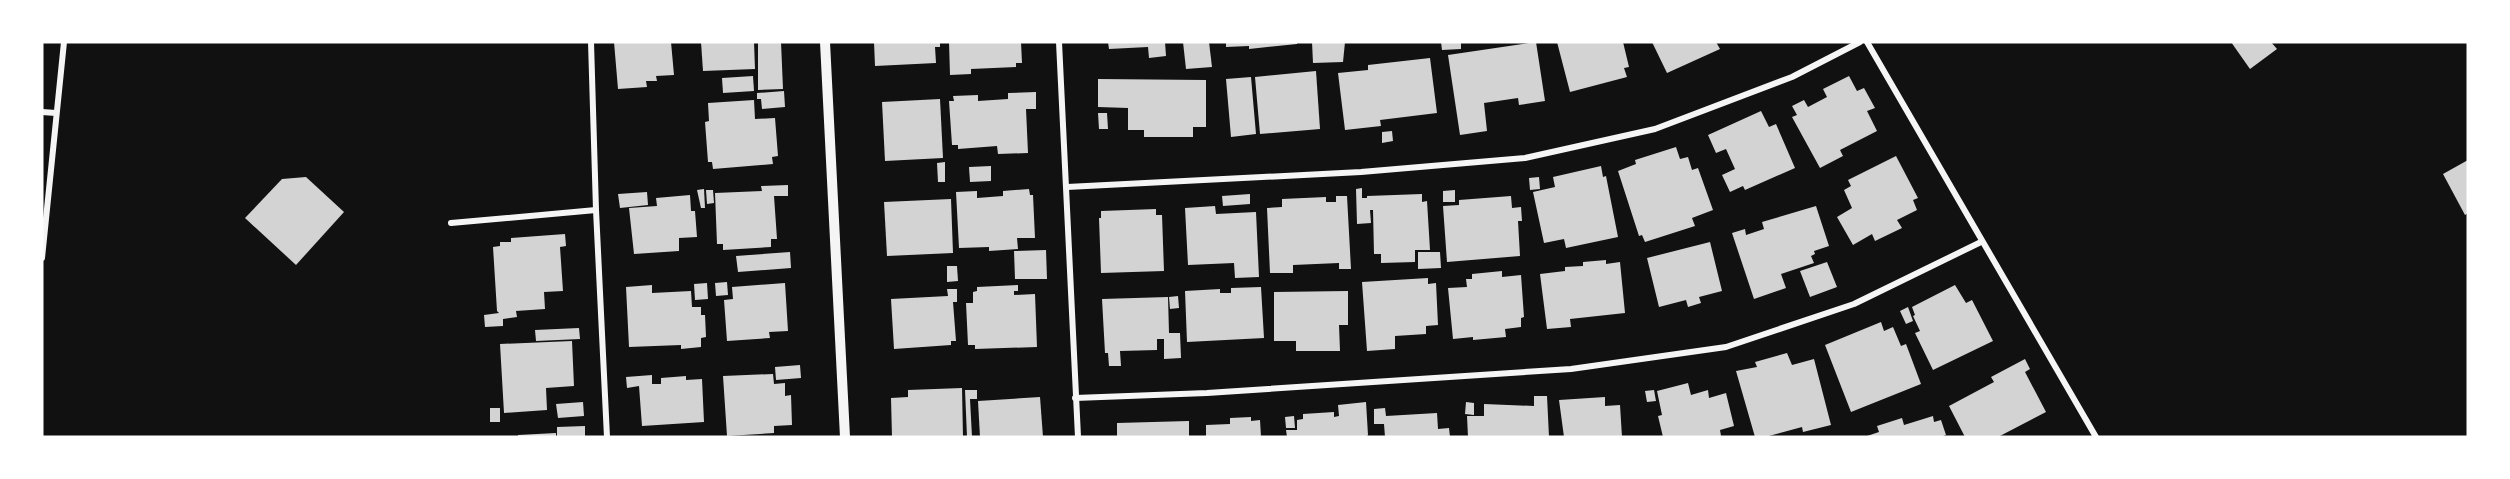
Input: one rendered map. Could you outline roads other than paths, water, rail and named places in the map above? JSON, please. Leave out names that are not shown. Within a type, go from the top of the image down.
[{"type":"street","points":[[42,258],[64,42]]},
{"type":"street","points":[[591,42],[596,210],[607,437]]},
{"type":"street","points":[[825,42],[845,437]]},
{"type":"street","points":[[1059,42],[1078,437]]},
{"type":"street","points":[[1067,187],[1361,172],[1526,158],[1655,129],[1792,77],[1860,42]]},
{"type":"street","points":[[1867,42],[2096,437]]},
{"type":"street","points":[[42,112],[56,113]]},
{"type":"street","points":[[452,223],[596,210]]},
{"type":"street","points":[[1075,398],[1207,393],[1571,369],[1726,347],[1854,304],[1981,242]]}]
